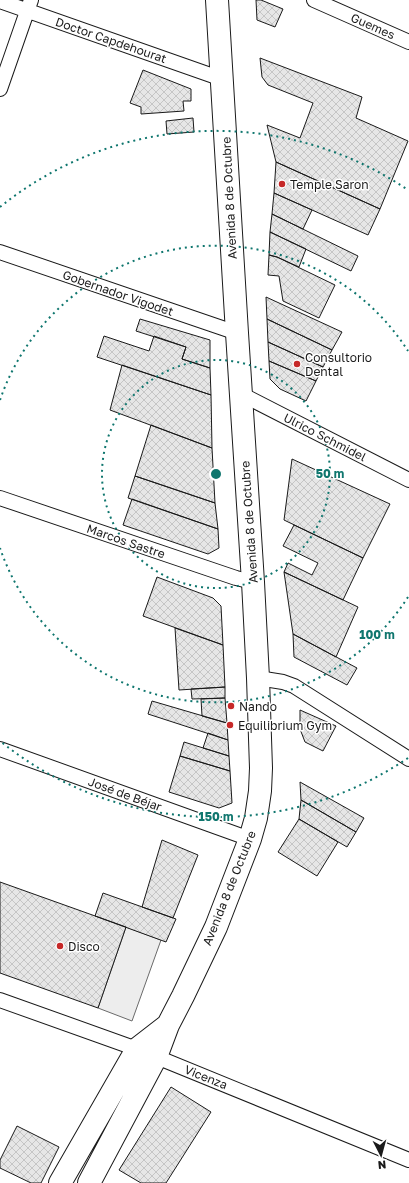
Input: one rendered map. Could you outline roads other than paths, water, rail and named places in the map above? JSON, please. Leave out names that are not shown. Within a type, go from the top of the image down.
[{"type":"main road","name":"Avenida 8 de Octubre","points":[[60,1183],[146,1053],[168,1025],[183,996],[216,927],[250,839],[256,818],[260,791],[258,678],[253,582],[236,333],[217,0]]},
{"type":"main road","name":"Avenida 8 de Octubre","points":[[89,1183],[146,1053]]},
{"type":"street","name":"Guemes","points":[[314,0],[409,42]]},
{"type":"street","name":"Doctor Capdehourat","points":[[0,1],[29,5],[222,79]]},
{"type":"street","points":[[0,89],[29,5]]},
{"type":"street","name":"Gobernador Vigodet","points":[[0,252],[236,333]]},
{"type":"street","name":"Ulrico Schmidel","points":[[241,394],[409,480]]},
{"type":"street","name":"Marcos Sastre","points":[[0,498],[236,578],[253,582]]},
{"type":"street","points":[[258,678],[283,682],[294,686],[409,759]]},
{"type":"street","name":"José de Béjar","points":[[0,749],[250,839]]},
{"type":"street","name":"Vicenza","points":[[0,1000],[146,1053],[409,1160]]},
{"type":"place","name":"Temple Saron","points":[[282,184]]},
{"type":"place","name":"Consultorio Dental","points":[[297,364]]},
{"type":"place","name":"Nando","points":[[231,706]]},
{"type":"place","name":"Equilibrium Gym","points":[[230,725]]},
{"type":"place","name":"Disco","points":[[60,946]]}]
